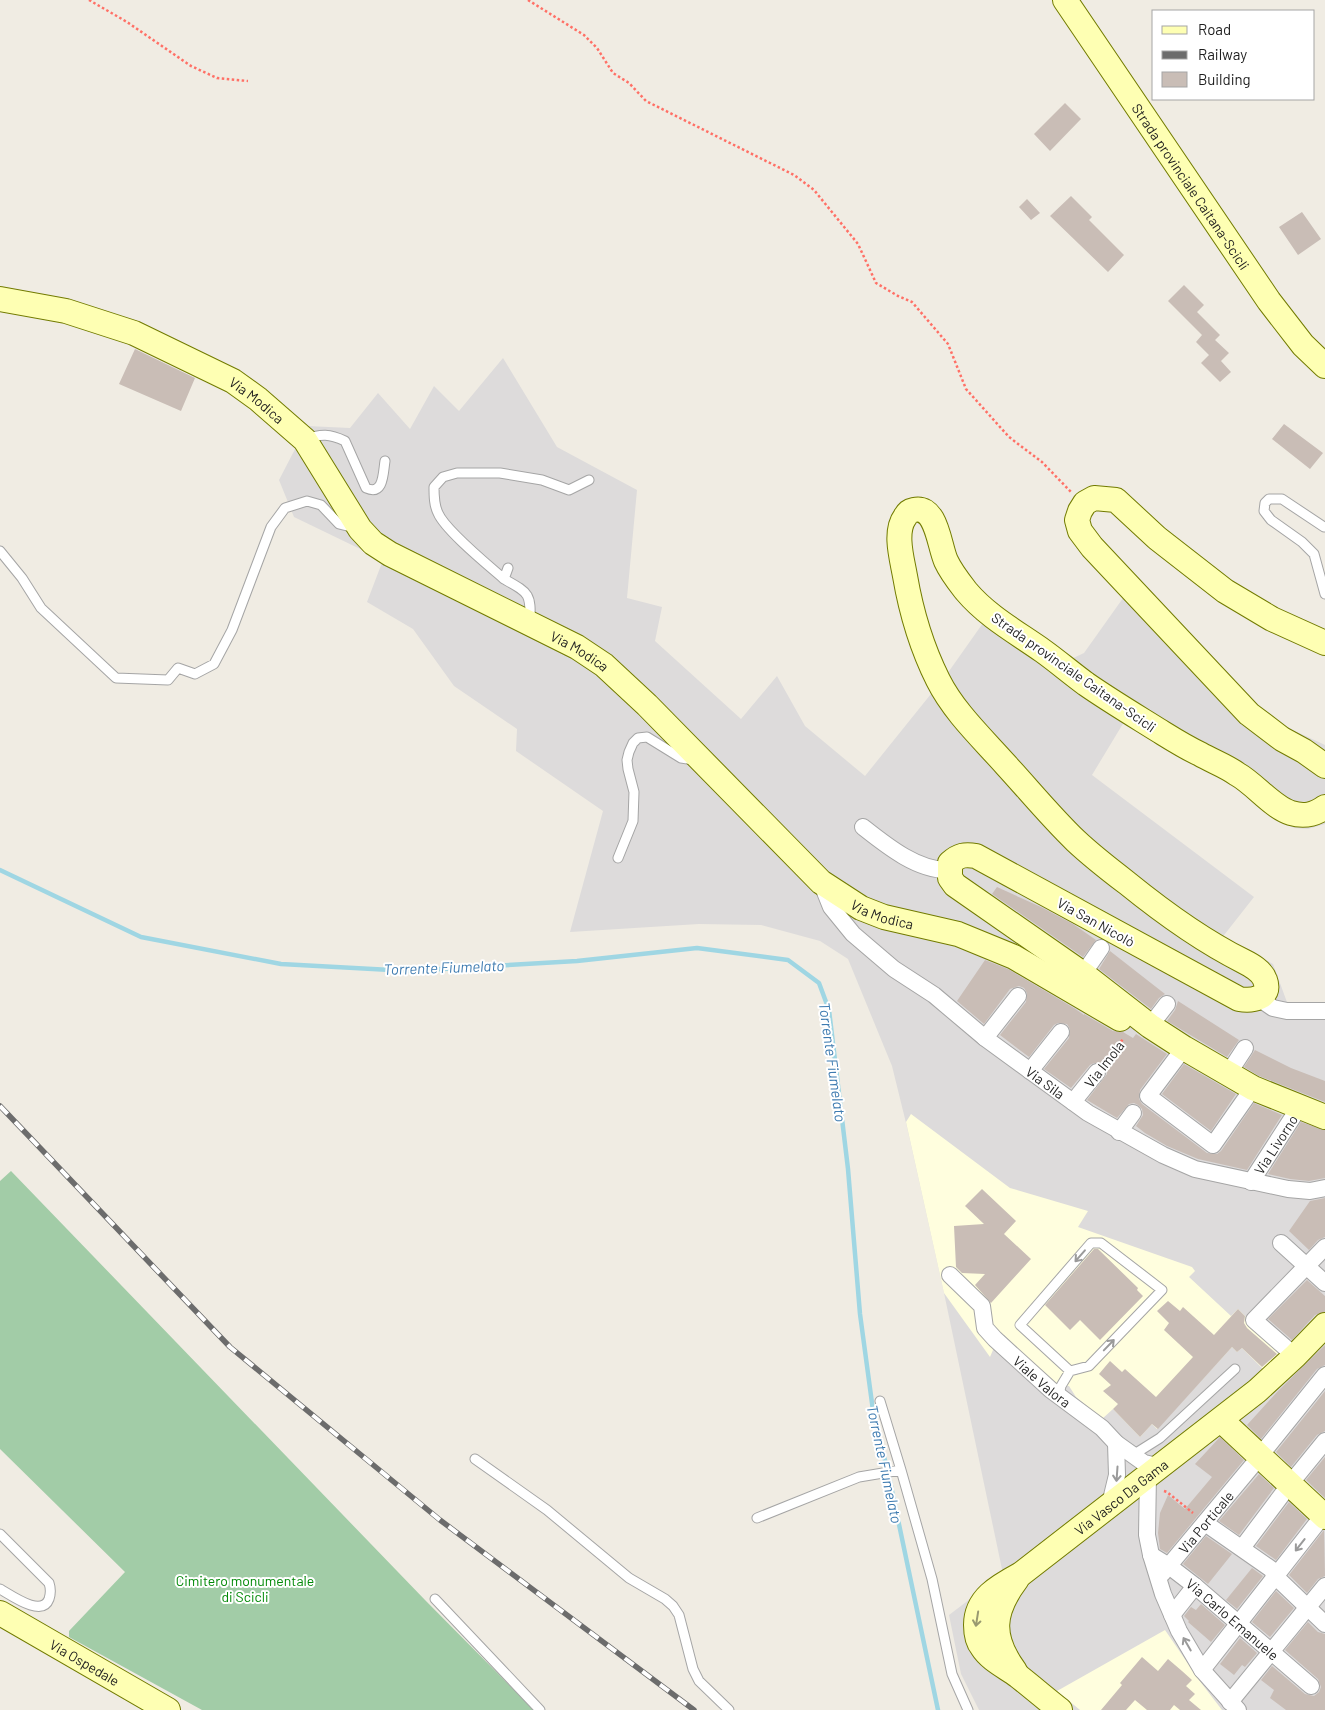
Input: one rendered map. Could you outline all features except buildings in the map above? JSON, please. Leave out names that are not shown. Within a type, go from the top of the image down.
[{"type":"main road","name":"Strada provinciale Caitana-Scicli","points":[[1065,0],[1269,301],[1303,345],[1325,366]]},
{"type":"main road","name":"Via Modica","points":[[0,299],[66,311],[134,334],[233,381],[264,404],[305,440],[360,529],[373,543],[390,554],[577,647],[604,666],[701,760],[821,882],[861,908],[884,917],[958,934],[1014,957],[1117,1018],[1142,1026]]},
{"type":"main road","points":[[1325,643],[1272,619],[1225,591],[1157,538],[1116,500],[1094,498],[1085,503],[1077,520],[1080,530],[1092,547],[1249,714],[1282,739],[1304,751],[1325,766]]},
{"type":"main road","name":"Strada provinciale Caitana-Scicli","points":[[1260,999],[1264,995],[1266,988],[1265,980],[1260,972],[1182,926],[1095,858],[1075,840],[978,734],[951,701],[938,680],[920,634],[907,588],[899,532],[902,519],[909,511],[918,509],[928,513],[935,523],[940,546],[955,576],[982,608],[1044,651],[1088,685],[1150,725],[1236,773],[1284,810],[1294,814],[1306,815],[1317,813],[1325,807]]},
{"type":"main road","name":"Via San Nicolò","points":[[949,870],[950,863],[956,858],[964,854],[976,856],[1232,996],[1246,1000],[1260,999]]},
{"type":"main road","points":[[949,870],[950,878],[955,885],[1083,974],[1142,1026],[1253,1088],[1325,1117]]},
{"type":"main road","name":"Via Vasco Da Gama","points":[[1060,1710],[1019,1676],[1001,1648],[998,1634],[1000,1603],[1021,1574],[1110,1504],[1151,1477],[1257,1392],[1325,1325]]},
{"type":"main road","points":[[1221,1420],[1255,1461],[1287,1488],[1325,1515]]},
{"type":"main road","name":"Via Ospedale","points":[[0,1612],[168,1710]]},
{"type":"street","points":[[863,827],[905,857],[939,870],[949,870]]},
{"type":"street","name":"Via Sila","points":[[821,882],[831,907],[853,934],[894,969],[934,995],[985,1038],[1030,1071],[1119,1132],[1195,1169],[1288,1190],[1310,1191],[1325,1188]]},
{"type":"street","points":[[1083,974],[1101,948]]},
{"type":"street","points":[[985,1038],[1018,996]]},
{"type":"street","points":[[1260,999],[1273,1008],[1287,1011],[1325,1011]]},
{"type":"street","points":[[1142,1026],[1167,1004]]},
{"type":"street","points":[[1030,1071],[1061,1032]]},
{"type":"street","points":[[1184,1048],[1148,1096],[1213,1145],[1253,1088]]},
{"type":"street","points":[[1228,1074],[1245,1048]]},
{"type":"street","name":"Via Imola","points":[[1073,1102],[1097,1072]]},
{"type":"street","name":"Via Livorno","points":[[1251,1182],[1300,1106]]},
{"type":"street","points":[[1119,1132],[1133,1113]]},
{"type":"street","points":[[1281,1242],[1325,1283]]},
{"type":"street","points":[[1295,1356],[1254,1320],[1325,1247]]},
{"type":"street","name":"Viale Valora","points":[[950,1275],[982,1306],[985,1328],[1051,1390],[1102,1428],[1116,1443],[1144,1463],[1151,1477]]},
{"type":"street","name":"Via Porticale","points":[[1164,1572],[1325,1375]]},
{"type":"street","points":[[1242,1548],[1325,1441]]},
{"type":"street","points":[[1110,1504],[1117,1475],[1116,1443]]},
{"type":"street","points":[[1151,1477],[1147,1535],[1151,1555],[1164,1572],[1172,1614],[1202,1670],[1234,1706],[1271,1652],[1325,1586]]},
{"type":"street","points":[[1202,1670],[1325,1515]]},
{"type":"street","points":[[1205,1523],[1270,1569],[1325,1624]]},
{"type":"street","name":"Via Carlo Emanuele","points":[[1164,1572],[1195,1586],[1311,1686]]},
{"type":"street","points":[[1172,1614],[1195,1586]]},
{"type":"lane","points":[[305,440],[317,435],[325,435],[345,441],[366,488],[371,491],[377,489],[380,485],[385,461]]},
{"type":"lane","points":[[530,623],[531,602],[523,590],[504,579],[449,528],[438,515],[434,502],[434,487],[442,477],[457,473],[500,473],[542,480],[569,490],[589,480]]},
{"type":"lane","points":[[1324,527],[1282,500],[1269,499],[1266,503],[1264,511],[1271,520],[1302,542],[1314,554],[1325,594]]},
{"type":"lane","points":[[0,551],[22,578],[41,608],[116,678],[168,680],[178,668],[195,674],[214,664],[232,630],[271,527],[285,508],[307,501],[321,504],[339,524],[360,529]]},
{"type":"lane","points":[[504,579],[508,568]]},
{"type":"lane","points":[[618,858],[633,821],[634,792],[627,760],[633,742],[638,738],[648,737],[681,758],[701,760]]},
{"type":"lane","points":[[1059,1396],[1061,1386],[1070,1371],[1089,1366],[1162,1290],[1101,1242],[1091,1243],[1020,1325],[1070,1371]]},
{"type":"lane","points":[[1133,1455],[1160,1438],[1235,1369]]},
{"type":"lane","points":[[880,1401],[932,1579],[952,1674],[968,1710]]},
{"type":"lane","points":[[476,1459],[547,1510],[629,1578],[665,1599],[673,1606],[679,1615],[690,1661],[696,1675],[729,1710]]},
{"type":"lane","points":[[757,1518],[859,1477],[901,1470]]},
{"type":"lane","points":[[0,1534],[49,1583],[51,1589],[48,1602],[42,1606],[33,1607],[0,1589]]},
{"type":"lane","points":[[435,1599],[540,1710]]},
{"type":"path","points":[[90,0],[127,22],[191,66],[217,78],[248,81]]},
{"type":"path","points":[[528,0],[584,35],[597,48],[613,72],[629,83],[646,101],[794,175],[814,190],[858,244],[876,283],[912,302],[948,344],[966,389],[1009,437],[1042,462],[1062,485],[1085,503]]},
{"type":"path","name":"Via Imola","points":[[1097,1072],[1142,1026]]},
{"type":"path","points":[[1151,1477],[1205,1523]]},
{"type":"shaded area","points":[[503,358],[557,447],[637,490],[627,598],[662,607],[655,641],[741,719],[777,676],[805,726],[865,776],[947,674],[995,606],[1069,660],[1084,653],[1138,577],[1264,711],[1284,726],[1325,745],[1325,824],[1308,829],[1294,828],[1280,821],[1241,787],[1124,722],[1092,775],[1254,897],[1221,939],[1256,954],[1273,964],[1288,1005],[1325,1005],[1325,1710],[979,1710],[961,1674],[949,1615],[1003,1574],[944,1293],[892,1066],[848,959],[820,941],[761,925],[699,924],[570,932],[603,811],[516,751],[517,729],[454,686],[413,629],[367,602],[383,560],[294,517],[279,480],[307,426],[350,428],[378,393],[410,429],[434,386],[459,411]]},
{"type":"shaded area","points":[[911,1114],[1010,1188],[1088,1211],[1078,1227],[1192,1267],[1195,1271],[1189,1277],[1231,1316],[1238,1309],[1285,1355],[1263,1369],[1242,1348],[1237,1352],[1232,1347],[1157,1429],[1152,1424],[1140,1437],[1113,1409],[1102,1419],[1076,1397],[1069,1386],[1056,1386],[1004,1335],[999,1335],[991,1344],[993,1350],[990,1357],[944,1293],[906,1122]]},
{"type":"shaded area","points":[[1165,1630],[1222,1710],[1080,1710],[1057,1691]]},
{"type":"green space","name":"Cimitero monumentale di Scicli","points":[[11,1171],[425,1600],[534,1710],[202,1710],[69,1637],[69,1631],[125,1572],[0,1449],[0,1181]]},
{"type":"waterway","name":"Torrente Fiumelato","points":[[0,870],[141,937],[281,964],[409,971],[577,961],[697,948],[788,960],[819,983],[829,1010],[848,1169],[860,1314],[874,1418],[888,1472],[938,1710]]},
{"type":"railway","points":[[0,1106],[230,1347],[440,1520],[694,1710]]}]
